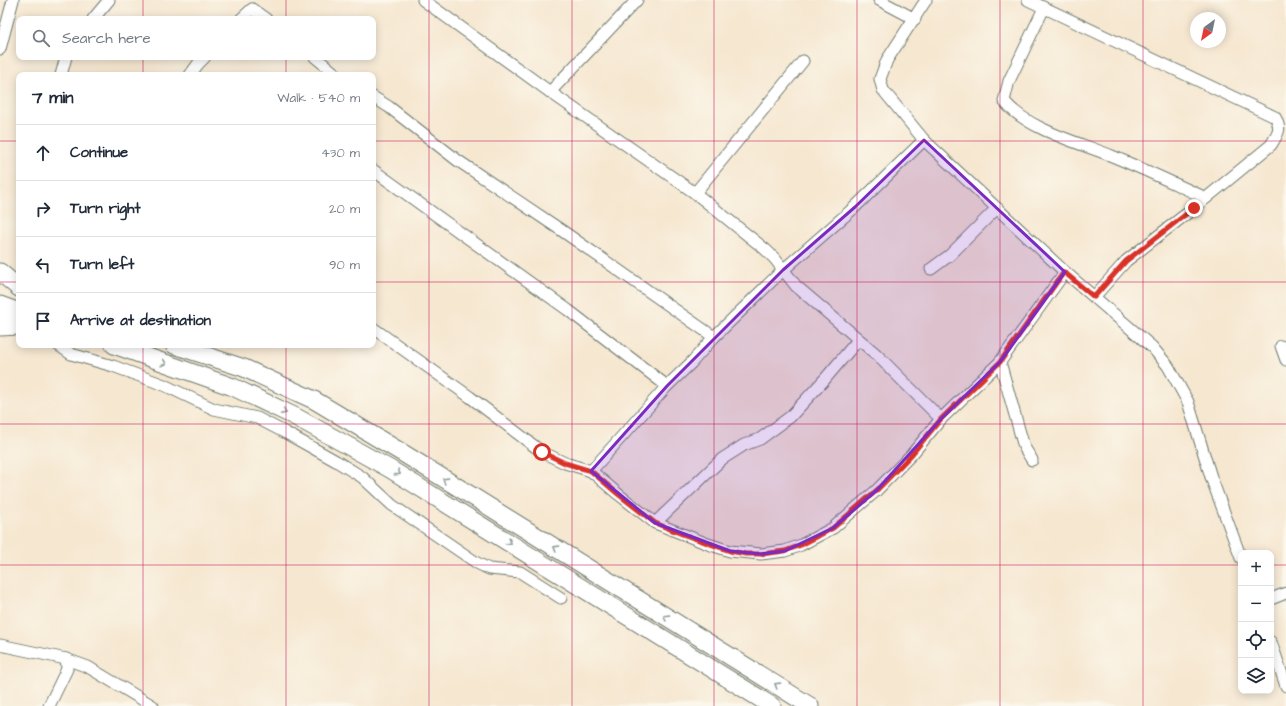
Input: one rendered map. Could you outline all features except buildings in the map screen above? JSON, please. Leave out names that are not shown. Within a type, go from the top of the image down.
[{"type":"highway","points":[[0,272],[16,285]]},
{"type":"highway","points":[[0,286],[16,292]]},
{"type":"highway","points":[[0,305],[16,312]]},
{"type":"highway","points":[[0,321],[16,314]]},
{"type":"highway","points":[[122,348],[233,387],[296,417],[390,468],[772,706]]},
{"type":"highway","points":[[183,348],[244,368],[314,400],[406,455],[810,706]]},
{"type":"street","points":[[0,49],[13,0]]},
{"type":"street","points":[[95,16],[109,0]]},
{"type":"street","points":[[423,0],[550,92],[695,193],[766,250],[796,286],[876,354],[941,419]]},
{"type":"street","points":[[550,92],[637,0]]},
{"type":"street","points":[[879,0],[915,19]]},
{"type":"street","points":[[926,0],[888,60],[880,79],[883,90],[924,140],[1064,272],[1152,347],[1168,366],[1188,402],[1209,470],[1238,550]]},
{"type":"street","points":[[1028,0],[1275,117],[1279,126],[1279,131],[1271,145],[1126,261],[1094,297]]},
{"type":"street","points":[[1044,8],[1009,81],[1004,101],[1011,109],[1027,120],[1063,138],[1112,156],[1206,198]]},
{"type":"street","points":[[244,16],[252,9],[262,16]]},
{"type":"street","points":[[62,72],[65,60]]},
{"type":"street","points":[[192,72],[202,60]]},
{"type":"street","points":[[318,60],[329,72]]},
{"type":"street","points":[[695,193],[804,61]]},
{"type":"street","points":[[376,99],[389,107],[457,160],[561,230],[714,337]]},
{"type":"street","points":[[591,471],[666,386],[691,363],[714,337],[783,270],[855,208],[924,140]]},
{"type":"street","points":[[376,172],[562,306],[666,386]]},
{"type":"street","points":[[931,269],[950,255],[997,208]]},
{"type":"street","points":[[376,330],[470,397],[542,452],[565,463],[591,471],[655,523],[730,551],[746,554],[761,554],[785,551],[801,545],[833,528],[877,490],[912,454],[941,419],[1000,362],[1064,272]]},
{"type":"street","points":[[0,330],[16,329]]},
{"type":"street","points":[[655,523],[722,459],[744,445],[760,439],[790,417],[858,340]]},
{"type":"street","points":[[1281,346],[1286,360]]},
{"type":"street","points":[[62,348],[71,354],[113,366],[164,385],[214,408],[257,418],[336,461],[362,478],[392,505],[477,564],[490,569],[520,572],[561,598]]},
{"type":"street","points":[[1000,362],[1024,447],[1032,460]]},
{"type":"street","points":[[1274,598],[1286,593]]},
{"type":"street","points":[[0,645],[66,660],[88,667],[153,706]]},
{"type":"street","points":[[1274,651],[1286,686]]},
{"type":"street","points":[[49,706],[67,669],[66,660]]},
{"type":"highlighted area","points":[[924,140],[1065,272],[1000,362],[941,419],[877,490],[833,528],[785,551],[761,554],[730,551],[655,523],[591,471],[667,386],[783,270],[855,207]]},
{"type":"route","points":[[542,452],[565,463],[591,471],[655,523],[730,551],[746,554],[785,551],[801,545],[833,528],[877,490],[912,454],[941,419],[1000,362],[1064,272],[1094,297],[1126,261],[1194,208]]}]
